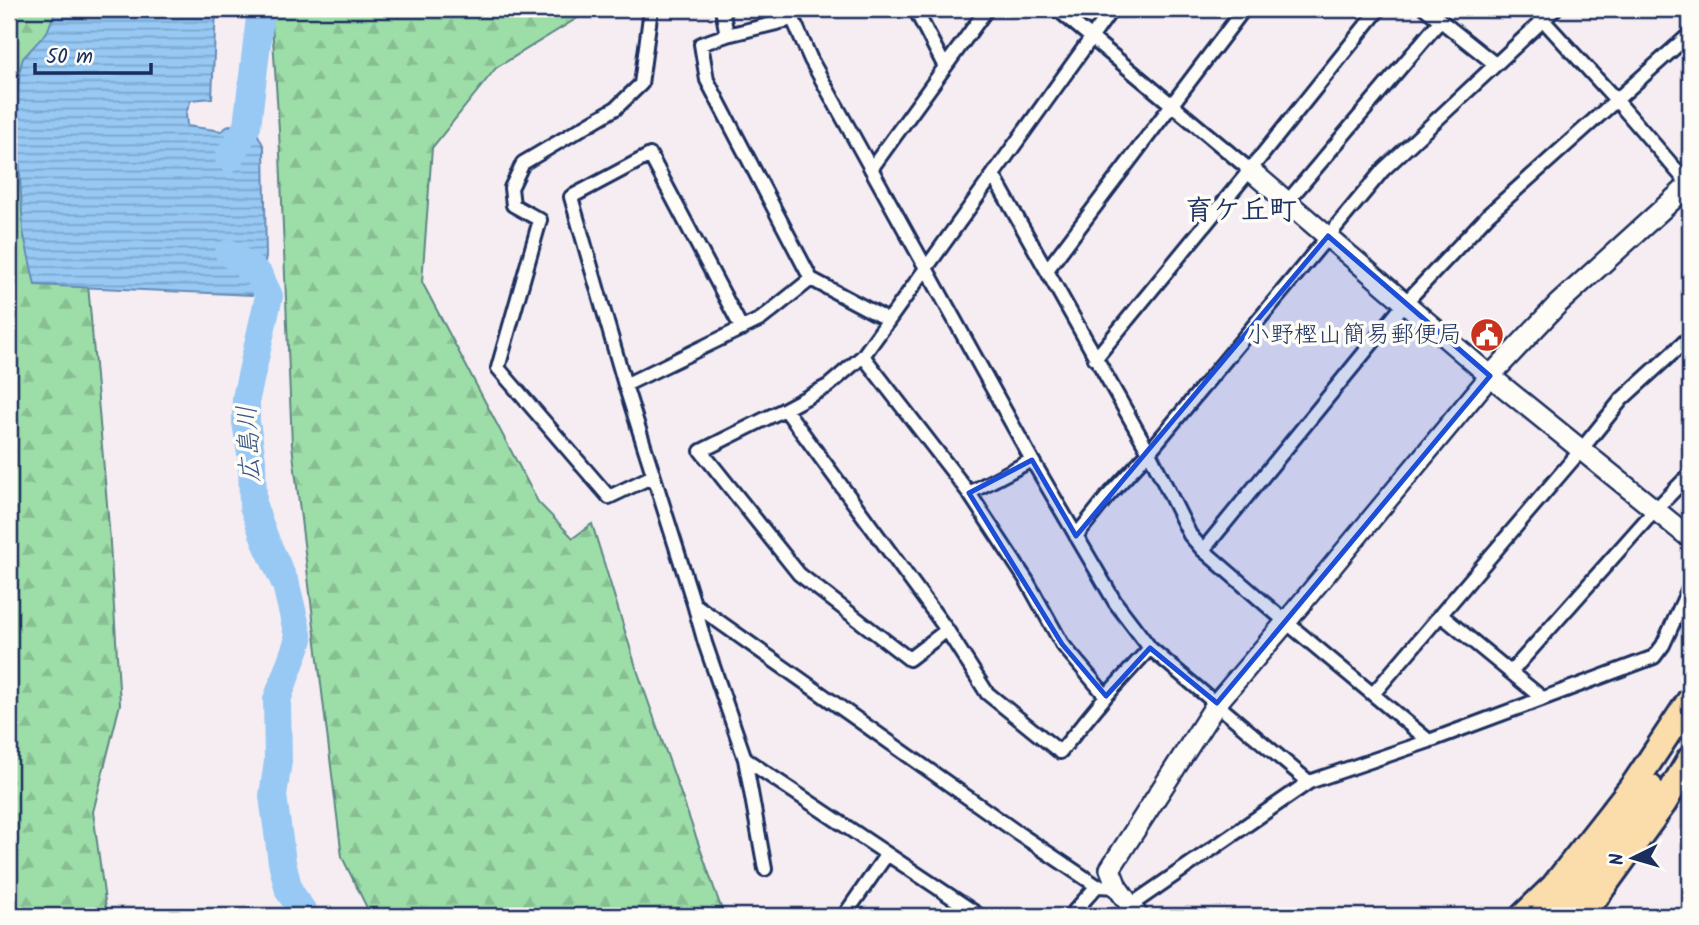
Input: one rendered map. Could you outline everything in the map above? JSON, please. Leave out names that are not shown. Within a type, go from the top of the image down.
[{"type":"highway","points":[[1524,916],[1554,886],[1636,783],[1690,701]]},
{"type":"highway","points":[[1556,916],[1621,831],[1676,747],[1690,720]]},
{"type":"highway","points":[[1581,916],[1664,803],[1690,759]]},
{"type":"street","points":[[651,9],[641,84],[616,108],[523,163],[511,188],[513,205],[540,220],[499,368],[609,497],[653,476]]},
{"type":"street","points":[[722,9],[727,35]]},
{"type":"street","points":[[915,9],[945,67]]},
{"type":"street","points":[[871,169],[987,9]]},
{"type":"street","points":[[1058,9],[1490,376],[1690,538]]},
{"type":"street","points":[[947,629],[909,659],[799,574],[701,451],[828,386],[863,356],[1112,9]]},
{"type":"street","points":[[1047,270],[1244,9]]},
{"type":"street","points":[[1095,359],[1379,9]]},
{"type":"street","points":[[1426,9],[1495,64]]},
{"type":"street","points":[[1533,9],[1690,185],[1558,304],[1490,376],[1217,703],[1110,869],[1117,887],[1135,911],[1309,782],[1429,741],[1654,657],[1690,586]]},
{"type":"street","points":[[1076,536],[1383,170],[1555,9]]},
{"type":"street","points":[[888,320],[811,279],[707,80],[701,44],[791,14],[811,60],[871,169],[1032,460],[1115,602],[1150,648],[1309,782]]},
{"type":"street","points":[[1287,202],[1440,21]]},
{"type":"street","points":[[1203,550],[1405,303],[1489,214],[1690,34]]},
{"type":"street","points":[[742,329],[650,155],[571,197],[625,386],[705,642],[745,759],[765,869]]},
{"type":"street","points":[[993,175],[1149,452],[1190,535],[1203,550],[1286,622],[1429,741]]},
{"type":"street","points":[[625,386],[761,319],[811,279]]},
{"type":"street","points":[[1373,694],[1622,399],[1690,337]]},
{"type":"street","points":[[863,356],[970,493],[1027,580],[1062,644],[1105,695]]},
{"type":"street","points":[[785,409],[947,629],[988,693],[1060,752],[1105,695],[1150,648]]},
{"type":"street","points":[[970,493],[1032,460]]},
{"type":"street","points":[[1511,672],[1690,474]]},
{"type":"street","points":[[694,604],[1097,886],[1117,887]]},
{"type":"street","points":[[1441,615],[1542,698]]},
{"type":"street","points":[[745,759],[887,854],[958,911],[980,916]]},
{"type":"street","points":[[844,916],[887,854]]},
{"type":"street","points":[[1070,916],[1097,886]]},
{"type":"highlighted area","points":[[1328,236],[1490,376],[1217,703],[1150,648],[1106,696],[1062,644],[969,493],[1032,460],[1076,536]]},
{"type":"green space","points":[[9,9],[68,9],[109,527],[120,704],[93,812],[107,916],[9,916]]},
{"type":"green space","points":[[271,9],[592,9],[496,68],[432,148],[422,282],[538,502],[573,538],[592,524],[636,667],[724,916],[371,916],[342,857],[292,445],[279,130]]},
{"type":"water","points":[[56,9],[216,9],[212,98],[191,100],[186,113],[187,126],[222,131],[229,125],[254,127],[264,147],[266,258],[252,295],[35,285],[23,231],[16,103],[23,58],[47,32]]},
{"type":"waterway","name":"広島川","points":[[229,158],[247,126],[261,9]]},
{"type":"waterway","name":"広島川","points":[[229,253],[259,275],[269,296],[246,398],[246,422],[252,460],[253,506],[286,585],[299,639],[277,700],[278,761],[273,796],[289,891],[306,916]]},
{"type":"place","name":"小野樫山簡易郵便局","points":[[1487,335]]},
{"type":"district","name":"育ケ丘町","points":[[1241,211]]}]
